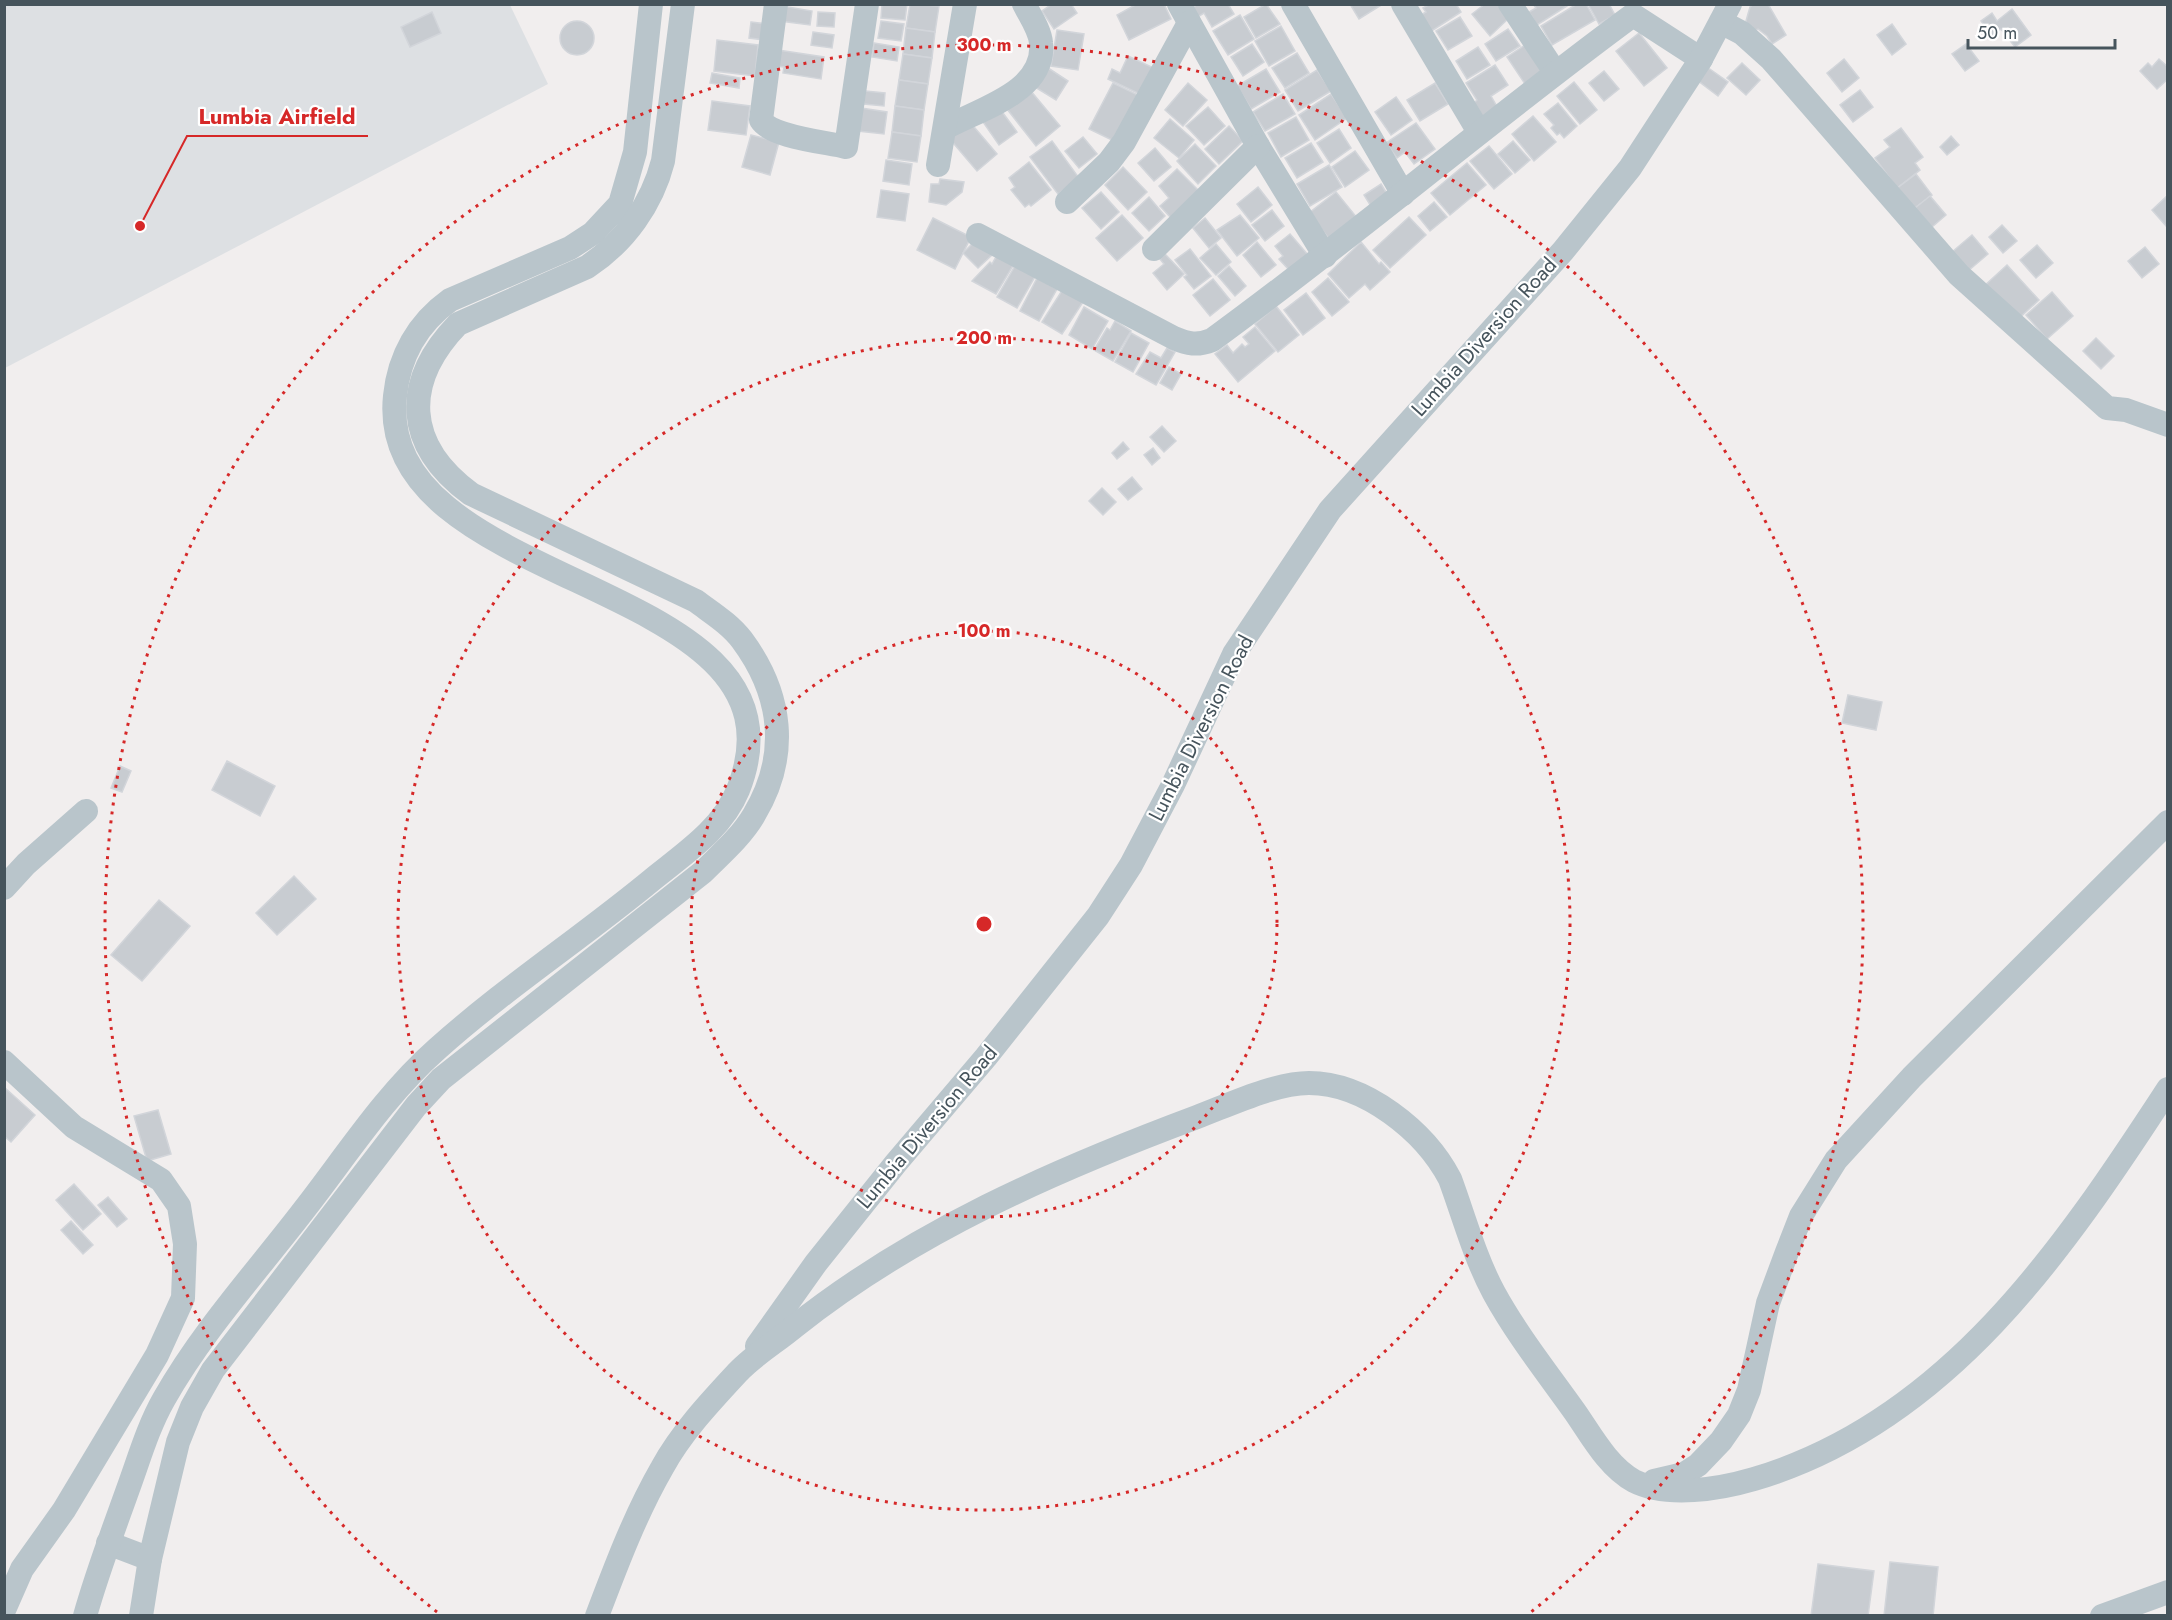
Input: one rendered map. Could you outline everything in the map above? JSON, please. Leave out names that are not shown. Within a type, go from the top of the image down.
[{"type":"street","points":[[85,1616],[108,1543],[148,1432],[164,1399],[220,1317],[393,1094],[433,1052],[470,1021],[699,842],[730,808],[741,783],[748,746],[747,724],[739,700],[715,663],[693,644],[660,624],[498,541],[435,500],[415,477],[402,454],[394,424],[397,378],[408,347],[436,310],[450,300],[570,248],[609,219],[620,204],[635,152],[651,4]]},
{"type":"street","points":[[141,1616],[150,1559],[178,1442],[192,1407],[213,1370],[416,1106],[466,1059],[703,872],[735,841],[754,814],[770,782],[777,744],[775,705],[760,668],[741,639],[724,621],[696,602],[471,494],[448,477],[436,461],[424,440],[418,413],[418,393],[423,375],[444,339],[458,324],[587,267],[606,254],[645,207],[657,184],[663,161],[683,4]]},
{"type":"street","points":[[776,4],[760,120],[764,126],[776,132],[846,147],[867,4]]},
{"type":"street","points":[[938,165],[965,4]]},
{"type":"street","points":[[945,128],[1017,92],[1030,78],[1040,62],[1041,42],[1024,4]]},
{"type":"street","points":[[1293,4],[1403,194]]},
{"type":"street","points":[[1403,4],[1479,132]]},
{"type":"street","points":[[1510,4],[1555,72]]},
{"type":"street","points":[[978,235],[1189,345],[1212,340],[1325,256],[1630,10],[1701,59]]},
{"type":"street","points":[[1725,13],[1742,33],[1771,59],[1959,275],[1993,308],[2107,408],[2126,410],[2168,425]]},
{"type":"street","name":"Lumbia Diversion Road","points":[[740,1370],[816,1263],[896,1163],[986,1057],[1098,916],[1131,865],[1173,785],[1234,654],[1330,510],[1563,251],[1630,168],[1701,59],[1725,13]]},
{"type":"street","points":[[1184,14],[1258,147],[1325,256]]},
{"type":"street","points":[[1067,202],[1124,142],[1184,14]]},
{"type":"street","points":[[641,82],[672,83]]},
{"type":"street","points":[[1154,249],[1258,147]]},
{"type":"street","points":[[4,888],[26,864],[86,811]]},
{"type":"street","points":[[1643,1484],[1684,1474],[1698,1466],[1721,1441],[1739,1415],[1749,1390],[1768,1303],[1787,1252],[1801,1216],[1836,1160],[1912,1077],[2168,822]]},
{"type":"street","points":[[4,1062],[74,1127],[161,1180],[172,1193],[183,1218],[185,1278],[183,1298],[158,1355],[64,1510],[22,1569],[4,1610]]},
{"type":"street","points":[[597,1616],[632,1527],[662,1466],[702,1413],[740,1370],[810,1314],[870,1272],[961,1219],[1079,1164],[1238,1101],[1308,1083],[1331,1086],[1378,1103],[1433,1151],[1450,1179],[1494,1292],[1513,1325],[1609,1459],[1623,1473],[1643,1484],[1676,1490],[1724,1488],[1803,1463],[1859,1436],[1907,1404],[2002,1316],[2094,1197],[2168,1089]]},
{"type":"street","points":[[148,1432],[178,1442]]},
{"type":"street","points":[[108,1543],[150,1559]]},
{"type":"street","points":[[2103,1616],[2168,1592]]},
{"type":"shaded area","points":[[5,5],[510,5],[548,84],[5,368]]},
{"type":"building","points":[[882,4],[907,4],[905,20],[881,18]]},
{"type":"building","points":[[910,4],[939,6],[935,32],[906,28]]},
{"type":"building","points":[[1052,4],[1071,4],[1077,13],[1054,29],[1042,11]]},
{"type":"building","points":[[1137,4],[1164,4],[1171,19],[1129,40],[1117,15]]},
{"type":"building","points":[[1198,4],[1228,4],[1234,14],[1212,27],[1204,13],[1196,18],[1191,9]]},
{"type":"building","points":[[1266,4],[1280,24],[1256,38],[1244,17]]},
{"type":"building","points":[[1350,4],[1383,4],[1359,19]]},
{"type":"building","points":[[1430,4],[1456,4],[1461,12],[1430,32],[1419,16],[1426,12],[1423,8]]},
{"type":"building","points":[[1485,4],[1498,4],[1508,19],[1490,36],[1472,14]]},
{"type":"building","points":[[1533,4],[1566,4],[1567,6],[1537,25],[1529,12],[1536,8]]},
{"type":"building","points":[[1577,4],[1586,4],[1595,20],[1552,45],[1541,26]]},
{"type":"building","points":[[1588,4],[1609,4],[1615,15],[1599,24]]},
{"type":"building","points":[[1754,4],[1768,4],[1786,35],[1772,44],[1767,36],[1758,29],[1751,32],[1746,21],[1750,7]]},
{"type":"building","points":[[782,6],[812,11],[810,25],[780,21]]},
{"type":"building","points":[[2012,9],[2031,35],[2015,47],[2001,29],[1992,36],[1981,21],[1992,13],[1997,21]]},
{"type":"building","points":[[432,12],[441,33],[410,47],[401,27]]},
{"type":"building","points":[[818,12],[835,13],[834,27],[817,26]]},
{"type":"building","points":[[1240,15],[1254,39],[1228,55],[1213,31]]},
{"type":"building","points":[[1460,17],[1472,36],[1448,50],[1436,31]]},
{"type":"building","points":[[577,21],[589,26],[594,38],[589,50],[577,55],[565,50],[560,38],[565,26]]},
{"type":"building","points":[[881,21],[904,24],[901,41],[878,38]]},
{"type":"building","points":[[751,22],[767,24],[765,40],[749,38]]},
{"type":"building","points":[[1892,24],[1906,44],[1892,55],[1877,35]]},
{"type":"building","points":[[1281,26],[1295,51],[1269,66],[1255,41]]},
{"type":"building","points":[[906,28],[935,32],[932,58],[903,54]]},
{"type":"building","points":[[1508,29],[1520,46],[1496,61],[1485,44]]},
{"type":"building","points":[[1057,30],[1084,34],[1078,70],[1051,66]]},
{"type":"building","points":[[813,32],[834,35],[832,48],[811,45]]},
{"type":"building","points":[[1639,33],[1667,68],[1644,86],[1616,51]]},
{"type":"building","points":[[717,40],[758,45],[755,76],[714,71]]},
{"type":"building","points":[[874,43],[899,47],[897,61],[872,57]]},
{"type":"building","points":[[1528,43],[1548,73],[1527,87],[1507,57]]},
{"type":"building","points":[[1252,44],[1264,62],[1243,76],[1231,57]]},
{"type":"building","points":[[1966,44],[1979,61],[1965,71],[1952,54]]},
{"type":"building","points":[[1478,47],[1490,65],[1467,79],[1456,61]]},
{"type":"building","points":[[778,50],[824,57],[821,79],[783,73],[784,67],[776,66]]},
{"type":"building","points":[[1297,53],[1309,73],[1285,88],[1272,68]]},
{"type":"building","points":[[903,54],[932,58],[928,84],[899,80]]},
{"type":"building","points":[[1128,56],[1156,69],[1144,96],[1108,79],[1112,69],[1120,73]]},
{"type":"building","points":[[1844,59],[1859,78],[1842,92],[1827,73]]},
{"type":"building","points":[[2159,59],[2168,67],[2168,79],[2157,89],[2140,71],[2148,63],[2152,67]]},
{"type":"building","points":[[1742,63],[1760,80],[1746,95],[1727,78]]},
{"type":"building","points":[[1042,64],[1068,81],[1056,100],[1030,84]]},
{"type":"building","points":[[1495,65],[1508,85],[1491,96],[1499,110],[1484,119],[1474,103],[1477,100],[1466,83]]},
{"type":"building","points":[[1707,67],[1728,82],[1718,96],[1697,80]]},
{"type":"building","points":[[1266,69],[1280,92],[1251,109],[1237,86]]},
{"type":"building","points":[[1317,70],[1331,91],[1298,111],[1285,90]]},
{"type":"building","points":[[1604,71],[1619,89],[1604,101],[1589,83]]},
{"type":"building","points":[[712,73],[740,78],[739,88],[710,83]]},
{"type":"building","points":[[899,80],[928,84],[924,110],[895,106]]},
{"type":"building","points":[[1574,82],[1597,110],[1580,124],[1557,96]]},
{"type":"building","points":[[1113,83],[1140,96],[1116,142],[1089,129]]},
{"type":"building","points":[[1188,83],[1207,100],[1183,126],[1165,110]]},
{"type":"building","points":[[1435,83],[1448,104],[1420,121],[1407,100]]},
{"type":"building","points":[[1030,90],[1060,126],[1036,146],[1007,109]]},
{"type":"building","points":[[1860,90],[1873,107],[1853,122],[1840,105]]},
{"type":"building","points":[[865,91],[885,93],[884,106],[864,104]]},
{"type":"building","points":[[1283,94],[1295,114],[1265,131],[1253,112]]},
{"type":"building","points":[[1331,94],[1347,118],[1315,140],[1299,115]]},
{"type":"building","points":[[1396,97],[1412,120],[1391,135],[1375,112]]},
{"type":"building","points":[[712,101],[750,106],[746,135],[708,130]]},
{"type":"building","points":[[1558,103],[1577,126],[1564,138],[1560,133],[1557,135],[1551,128],[1554,125],[1544,114]]},
{"type":"building","points":[[895,106],[924,110],[921,136],[892,132]]},
{"type":"building","points":[[1208,107],[1225,126],[1204,145],[1186,126]]},
{"type":"building","points":[[861,108],[887,112],[884,134],[858,131]]},
{"type":"building","points":[[1000,109],[1017,132],[999,145],[983,122]]},
{"type":"building","points":[[1533,116],[1556,142],[1534,161],[1512,134]]},
{"type":"building","points":[[1296,117],[1309,140],[1281,157],[1268,133]]},
{"type":"building","points":[[1170,119],[1194,140],[1179,158],[1154,138]]},
{"type":"building","points":[[969,121],[997,154],[977,171],[949,138]]},
{"type":"building","points":[[1416,123],[1435,149],[1414,164],[1405,152],[1397,158],[1386,143]]},
{"type":"building","points":[[1229,126],[1243,141],[1219,164],[1205,149]]},
{"type":"building","points":[[1901,128],[1923,157],[1915,163],[1920,170],[1897,188],[1875,158],[1890,147],[1884,140]]},
{"type":"building","points":[[1339,129],[1351,148],[1330,163],[1317,143]]},
{"type":"building","points":[[892,132],[921,136],[917,162],[888,158]]},
{"type":"building","points":[[751,135],[779,142],[770,175],[742,167]]},
{"type":"building","points":[[1951,136],[1959,145],[1947,155],[1940,147]]},
{"type":"building","points":[[1083,137],[1097,154],[1079,168],[1065,151]]},
{"type":"building","points":[[1052,141],[1079,178],[1058,194],[1030,157]]},
{"type":"building","points":[[1513,141],[1530,160],[1515,173],[1498,154]]},
{"type":"building","points":[[1311,143],[1323,162],[1297,178],[1285,158]]},
{"type":"building","points":[[1195,144],[1216,166],[1198,184],[1177,161]]},
{"type":"building","points":[[1489,146],[1512,174],[1494,189],[1470,161]]},
{"type":"building","points":[[1155,148],[1171,167],[1154,181],[1138,163]]},
{"type":"building","points":[[1355,151],[1369,170],[1345,187],[1332,167]]},
{"type":"building","points":[[886,160],[912,164],[909,185],[883,181]]},
{"type":"building","points":[[1029,162],[1051,190],[1031,206],[1029,204],[1025,207],[1011,190],[1015,187],[1009,178]]},
{"type":"building","points":[[1467,163],[1486,185],[1450,215],[1431,193]]},
{"type":"building","points":[[1329,165],[1342,187],[1310,206],[1297,184]]},
{"type":"building","points":[[1123,167],[1147,192],[1128,210],[1105,185]]},
{"type":"building","points":[[1177,169],[1201,193],[1172,219],[1160,206],[1169,198],[1159,186]]},
{"type":"building","points":[[1916,174],[1932,195],[1912,210],[1896,189]]},
{"type":"building","points":[[940,179],[964,182],[962,192],[946,205],[929,202],[931,184],[939,184]]},
{"type":"building","points":[[1381,184],[1389,197],[1372,208],[1364,195]]},
{"type":"building","points":[[1258,187],[1272,205],[1251,222],[1237,204]]},
{"type":"building","points":[[881,190],[909,194],[905,221],[877,217]]},
{"type":"building","points":[[1101,192],[1119,212],[1101,229],[1082,208]]},
{"type":"building","points":[[1336,192],[1358,219],[1330,240],[1309,213]]},
{"type":"building","points":[[1930,196],[1946,215],[1932,227],[1915,208]]},
{"type":"building","points":[[2167,196],[2168,224],[2166,226],[2152,210]]},
{"type":"building","points":[[1149,197],[1165,216],[1149,231],[1132,213]]},
{"type":"building","points":[[1434,202],[1447,217],[1430,231],[1418,216]]},
{"type":"building","points":[[1272,210],[1284,226],[1265,241],[1252,225]]},
{"type":"building","points":[[1122,215],[1143,238],[1117,261],[1096,238]]},
{"type":"building","points":[[1240,215],[1259,238],[1237,256],[1217,230]]},
{"type":"building","points":[[1409,217],[1426,235],[1390,268],[1373,250]]},
{"type":"building","points":[[933,218],[971,237],[955,269],[917,250]]},
{"type":"building","points":[[1205,218],[1221,238],[1209,248],[1193,228]]},
{"type":"building","points":[[2002,225],[2017,241],[2003,253],[1989,237]]},
{"type":"building","points":[[1290,234],[1308,255],[1290,271],[1279,259],[1283,256],[1275,246]]},
{"type":"building","points":[[1972,235],[1988,254],[1968,271],[1952,252]]},
{"type":"building","points":[[976,240],[992,255],[978,268],[963,253]]},
{"type":"building","points":[[1257,242],[1276,265],[1261,277],[1243,255]]},
{"type":"building","points":[[1361,242],[1379,264],[1381,262],[1390,272],[1370,290],[1365,284],[1349,298],[1328,274]]},
{"type":"building","points":[[1216,244],[1231,262],[1216,275],[1200,258]]},
{"type":"building","points":[[2037,245],[2053,263],[2036,278],[2020,260]]},
{"type":"building","points":[[2145,247],[2159,264],[2142,278],[2128,261]]},
{"type":"building","points":[[1190,249],[1211,276],[1194,289],[1184,277],[1187,275],[1175,260]]},
{"type":"building","points":[[1165,254],[1184,274],[1167,290],[1153,273],[1164,264],[1160,259]]},
{"type":"building","points":[[997,255],[1014,264],[996,294],[972,281],[990,262],[992,264]]},
{"type":"building","points":[[1016,264],[1036,275],[1017,308],[997,297]]},
{"type":"building","points":[[2007,265],[2039,300],[2015,322],[1983,287]]},
{"type":"building","points":[[1229,266],[1246,286],[1235,296],[1218,276]]},
{"type":"building","points":[[1037,278],[1057,289],[1039,321],[1020,311]]},
{"type":"building","points":[[1328,278],[1349,302],[1332,316],[1312,292]]},
{"type":"building","points":[[1213,279],[1230,300],[1210,316],[1193,295]]},
{"type":"building","points":[[1063,289],[1083,302],[1062,334],[1042,322]]},
{"type":"building","points":[[2052,292],[2073,316],[2047,339],[2026,315]]},
{"type":"building","points":[[1306,293],[1325,318],[1303,335],[1284,310]]},
{"type":"building","points":[[1276,306],[1299,335],[1278,352],[1255,324]]},
{"type":"building","points":[[1084,307],[1108,321],[1092,349],[1069,335]]},
{"type":"building","points":[[1115,321],[1131,331],[1113,361],[1094,350],[1107,328],[1110,330]]},
{"type":"building","points":[[1255,327],[1275,351],[1238,382],[1215,354],[1227,345],[1233,353],[1242,344],[1245,347],[1249,344],[1243,337]]},
{"type":"building","points":[[1131,333],[1149,343],[1133,372],[1115,362]]},
{"type":"building","points":[[2096,338],[2114,356],[2101,369],[2083,351]]},
{"type":"building","points":[[1167,348],[1175,352],[1156,385],[1136,374],[1150,352],[1161,358]]},
{"type":"building","points":[[1169,367],[1181,374],[1172,390],[1160,383]]},
{"type":"building","points":[[1162,426],[1176,441],[1164,452],[1150,437]]},
{"type":"building","points":[[1123,442],[1129,449],[1117,459],[1112,453]]},
{"type":"building","points":[[1153,448],[1160,458],[1152,465],[1144,455]]},
{"type":"building","points":[[1132,477],[1142,489],[1128,500],[1118,489]]},
{"type":"building","points":[[1102,488],[1116,502],[1103,515],[1089,501]]},
{"type":"building","points":[[1848,695],[1882,702],[1876,730],[1842,723]]},
{"type":"building","points":[[227,761],[275,786],[260,816],[212,790]]},
{"type":"building","points":[[120,766],[131,771],[122,792],[111,788]]},
{"type":"building","points":[[294,876],[316,899],[277,935],[256,913]]},
{"type":"building","points":[[159,900],[190,926],[142,981],[111,955]]},
{"type":"building","points":[[4,1087],[35,1115],[11,1142],[4,1136]]},
{"type":"building","points":[[158,1110],[171,1154],[147,1161],[134,1116]]},
{"type":"building","points":[[74,1184],[101,1214],[83,1230],[56,1200]]},
{"type":"building","points":[[108,1197],[127,1219],[117,1227],[98,1205]]},
{"type":"building","points":[[71,1221],[93,1245],[83,1254],[61,1230]]},
{"type":"building","points":[[1890,1562],[1938,1567],[1933,1616],[1884,1616]]},
{"type":"building","points":[[1818,1564],[1874,1571],[1868,1616],[1811,1616]]},
{"type":"place","name":"Lumbia Airfield","points":[[140,226]]}]
